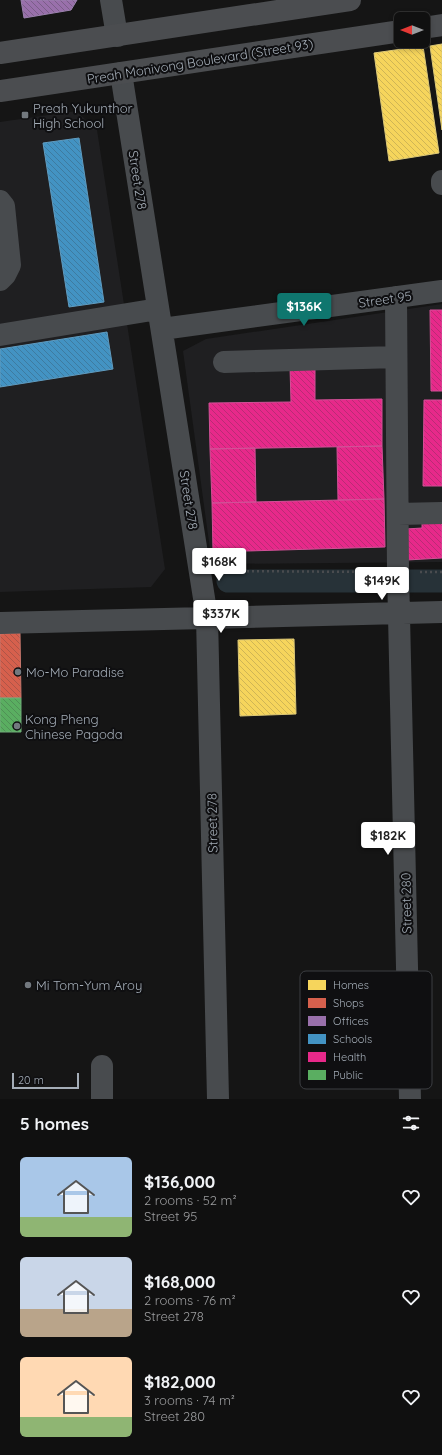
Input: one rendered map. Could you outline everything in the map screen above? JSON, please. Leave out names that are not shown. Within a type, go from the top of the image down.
[{"type":"highway","points":[[0,53],[350,0]]},
{"type":"highway","points":[[430,27],[442,25]]},
{"type":"highway","name":"Preah Monivong Boulevard (Street 93)","points":[[0,91],[394,32]]},
{"type":"street","points":[[112,0],[117,36]]},
{"type":"street","name":"Street 278","points":[[121,73],[207,617],[218,1099]]},
{"type":"street","points":[[0,201],[4,206],[10,264],[6,275],[0,280]]},
{"type":"street","name":"Street 95","points":[[0,335],[396,297],[442,291]]},
{"type":"street","name":"Street 280","points":[[396,297],[399,612],[407,971]]},
{"type":"street","points":[[224,362],[396,357]]},
{"type":"street","points":[[398,514],[442,513]]},
{"type":"street","points":[[0,623],[442,612]]},
{"type":"street","points":[[102,1066],[102,1099]]},
{"type":"street","name":"Street 280","points":[[410,1089],[410,1099]]},
{"type":"path","points":[[200,571],[399,581],[442,572]]},
{"type":"shaded area","points":[[76,111],[97,130],[165,569],[151,587],[0,592],[0,122]]},
{"type":"shaded area","points":[[442,304],[442,562],[212,564],[183,351],[206,339]]},
{"type":"building: Homes","points":[[442,44],[442,130],[430,46]]},
{"type":"building: Homes","points":[[409,48],[423,48],[439,153],[389,161],[374,53]]},
{"type":"building: Homes","points":[[294,639],[296,714],[240,716],[238,640]]},
{"type":"building: Shops","points":[[20,633],[21,698],[0,698],[0,634]]},
{"type":"building: Offices","points":[[21,0],[77,0],[71,10],[24,18]]},
{"type":"building: Schools","points":[[79,138],[104,302],[69,307],[43,143]]},
{"type":"building: Schools","points":[[107,332],[113,369],[0,387],[0,349]]},
{"type":"building: Health","points":[[430,310],[442,310],[442,391],[431,391]]},
{"type":"building: Health","points":[[315,366],[315,400],[382,399],[382,446],[210,449],[209,403],[291,402],[290,367]]},
{"type":"building: Health","points":[[424,400],[442,400],[442,486],[423,486]]},
{"type":"building: Health","points":[[382,446],[384,499],[338,500],[337,447]]},
{"type":"building: Health","points":[[255,448],[256,502],[212,503],[210,449]]},
{"type":"building: Health","points":[[384,499],[385,547],[213,552],[212,503]]},
{"type":"building: Health","points":[[422,521],[442,521],[442,558],[407,560],[406,529],[422,528]]},
{"type":"building: Public","points":[[0,698],[21,698],[21,732],[0,732]]},
{"type":"waterway","points":[[228,581],[442,581]]},
{"type":"place","name":"Preah Yukunthor High School","points":[[25,115]]},
{"type":"place","name":"Mo-Mo Paradise","points":[[18,672]]},
{"type":"place","name":"Kong Pheng Chinese Pagoda","points":[[17,726]]},
{"type":"place","name":"Mi Tom-Yum Aroy","points":[[28,985]]}]
